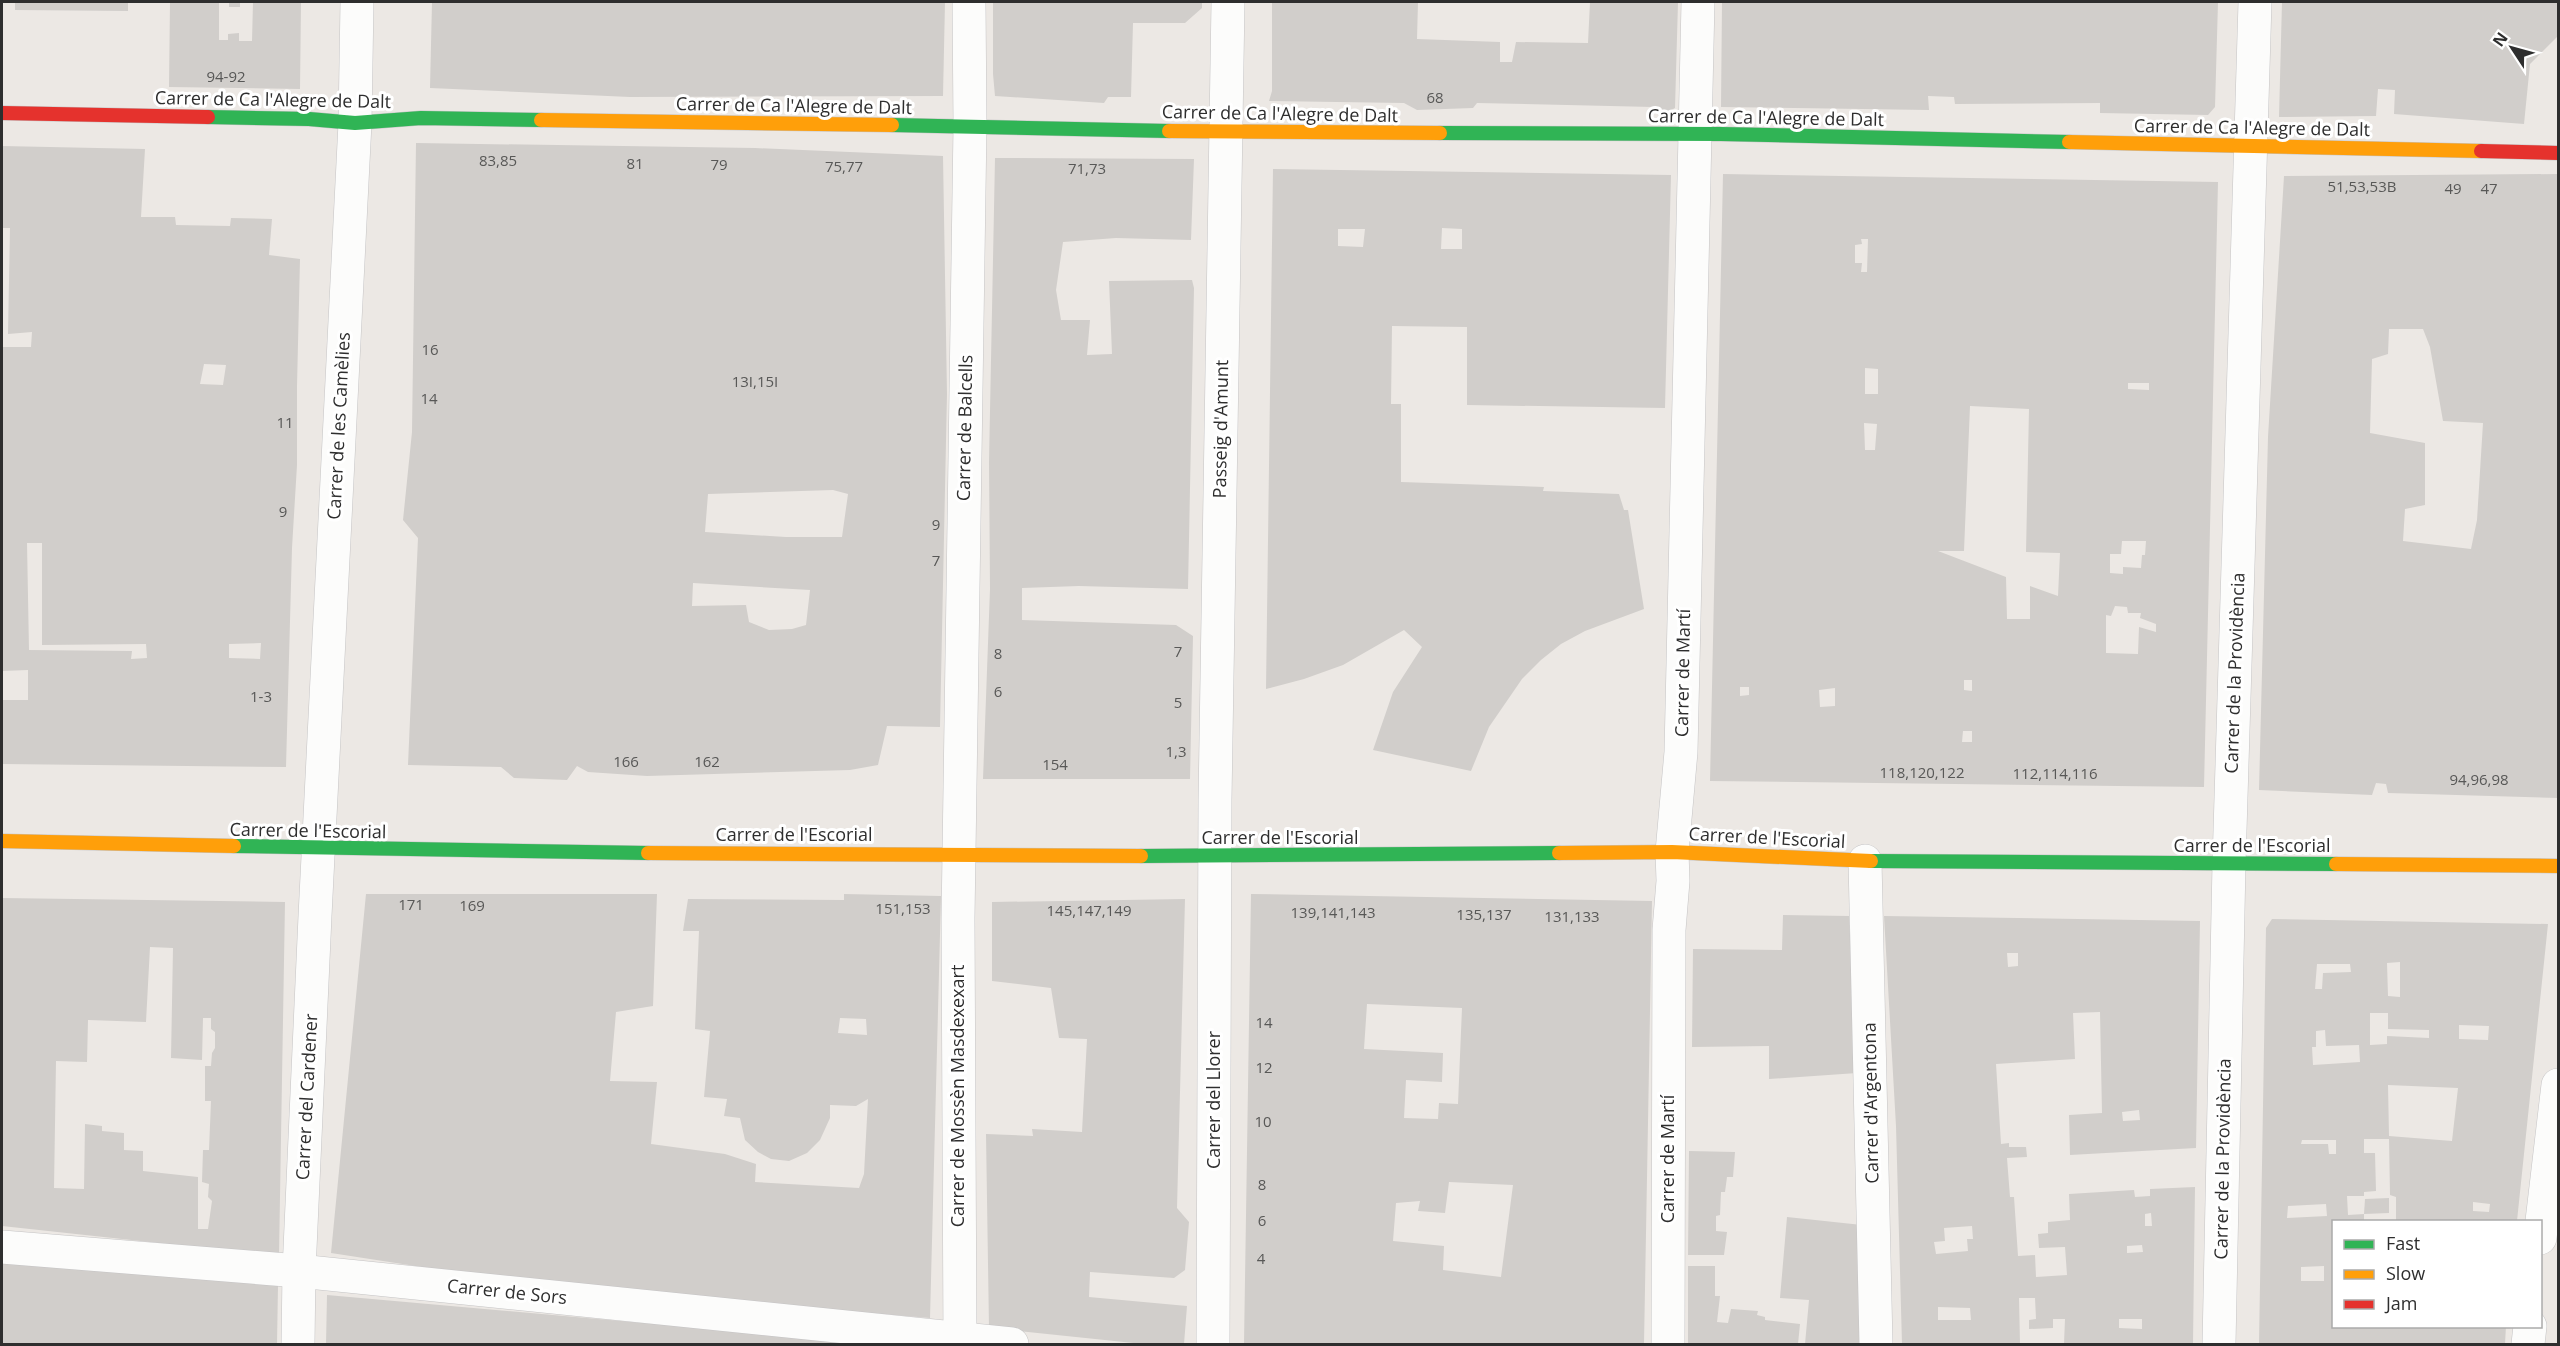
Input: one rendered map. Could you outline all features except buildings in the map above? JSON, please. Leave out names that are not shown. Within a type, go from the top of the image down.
[{"type":"street","name":"Carrer de les Camèlies","points":[[318,849],[355,123],[357,2]]},
{"type":"street","name":"Carrer de Balcells","points":[[958,855],[970,126],[969,2]]},
{"type":"street","name":"Passeig d'Amunt","points":[[1216,856],[1215,789],[1228,2]]},
{"type":"street","name":"Carrer de Martí","points":[[1668,1344],[1669,930],[1673,889],[1672,852],[1681,752],[1693,136],[1698,2]]},
{"type":"street","name":"Carrer de la Providència","points":[[2219,1344],[2229,864],[2255,2]]},
{"type":"street","name":"Carrer de Ca l'Alegre de Dalt","points":[[2,113],[309,119],[355,123],[422,118],[1226,132],[1693,136],[1721,134],[2559,153]]},
{"type":"street","name":"Carrer de l'Escorial","points":[[2,841],[318,849],[958,855],[1216,856],[1672,852],[1865,861],[2559,866]]},
{"type":"street","name":"Carrer del Cardener","points":[[298,1344],[299,1271],[318,849]]},
{"type":"street","name":"Carrer de Mossèn Masdexexart","points":[[958,855],[960,1341]]},
{"type":"street","name":"Carrer del Llorer","points":[[1213,1344],[1216,856]]},
{"type":"street","name":"Carrer d'Argentona","points":[[1865,861],[1876,1344]]},
{"type":"street","points":[[2542,1230],[2559,1085]]},
{"type":"street","name":"Carrer de Sors","points":[[2,1247],[299,1271],[960,1341],[1012,1344]]},
{"type":"street","points":[[2528,1344],[2530,1328]]},
{"type":"traffic: fast","points":[[208,117],[309,119],[355,123],[421,118],[541,120]]},
{"type":"traffic: fast","points":[[892,125],[1169,131]]},
{"type":"traffic: fast","points":[[1440,133],[1721,134],[2069,142]]},
{"type":"traffic: fast","points":[[234,846],[648,853]]},
{"type":"traffic: fast","points":[[1141,856],[1559,853]]},
{"type":"traffic: fast","points":[[1871,861],[2336,864]]},
{"type":"traffic: slow","points":[[541,120],[892,125]]},
{"type":"traffic: slow","points":[[1169,131],[1440,133]]},
{"type":"traffic: slow","points":[[2069,142],[2481,151]]},
{"type":"traffic: slow","points":[[2,841],[234,846]]},
{"type":"traffic: slow","points":[[1559,853],[1672,852],[1871,861]]},
{"type":"traffic: slow","points":[[648,853],[1141,856]]},
{"type":"traffic: slow","points":[[2336,864],[2558,866]]},
{"type":"traffic: jam","points":[[2,113],[208,117]]},
{"type":"traffic: jam","points":[[2481,151],[2558,153]]}]
